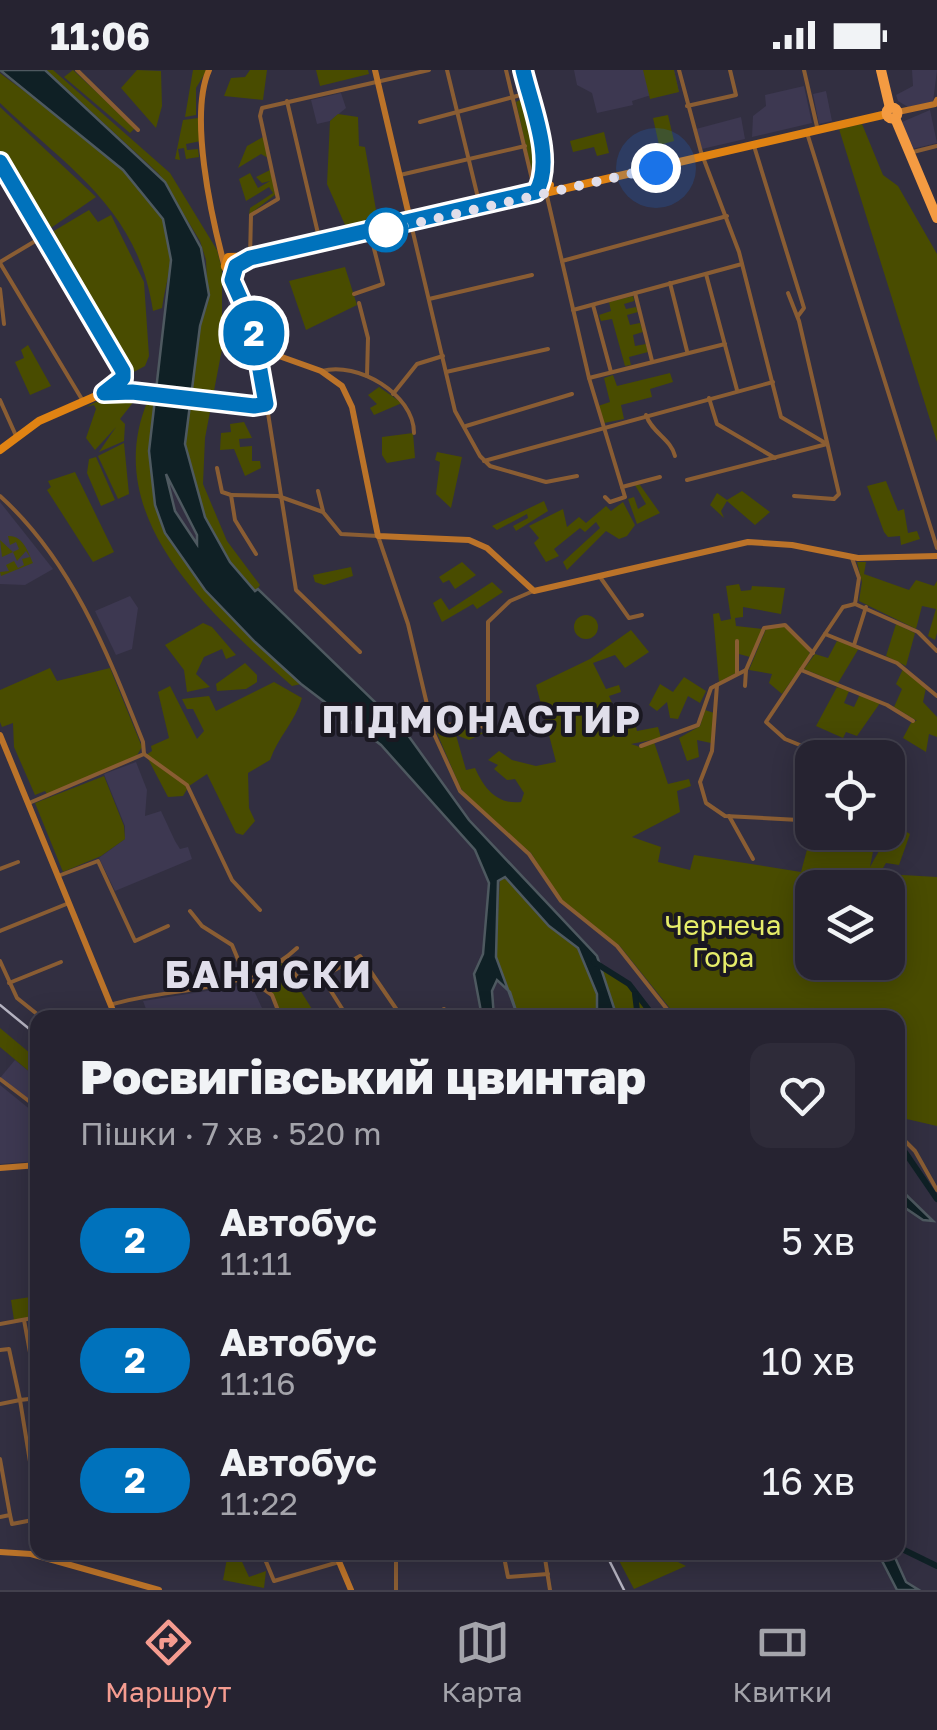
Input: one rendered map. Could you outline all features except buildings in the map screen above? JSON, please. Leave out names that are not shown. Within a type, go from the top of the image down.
[{"type":"highway","points":[[881,70],[891,111],[937,218]]},
{"type":"main road","points":[[0,450],[39,421],[104,393],[144,394],[225,406],[266,404],[255,336],[232,280],[229,261],[411,224],[543,189],[569,188],[891,111]]},
{"type":"street","points":[[76,70],[138,130]]},
{"type":"street","points":[[209,70],[199,105],[229,261]]},
{"type":"street","points":[[376,70],[455,411],[484,461],[546,482],[577,476]]},
{"type":"street","points":[[250,258],[251,215],[278,199],[262,108],[429,70]]},
{"type":"street","points":[[447,70],[480,208]]},
{"type":"street","points":[[506,70],[524,146],[543,189],[589,378],[626,498],[610,502],[605,497]]},
{"type":"street","points":[[522,70],[544,163],[543,189]]},
{"type":"street","points":[[679,70],[703,157],[742,264],[784,420],[828,444]]},
{"type":"street","points":[[687,106],[736,95],[730,70]]},
{"type":"street","points":[[804,70],[818,131]]},
{"type":"street","points":[[420,122],[528,93]]},
{"type":"street","points":[[289,100],[320,244]]},
{"type":"street","points":[[891,111],[936,102]]},
{"type":"street","points":[[806,134],[937,548]]},
{"type":"street","points":[[400,174],[524,146]]},
{"type":"street","points":[[754,146],[801,313],[838,497],[794,496]]},
{"type":"street","points":[[908,154],[937,146]]},
{"type":"street","points":[[0,162],[124,374],[104,393]]},
{"type":"street","points":[[560,262],[726,216]]},
{"type":"street","points":[[354,294],[383,284],[370,233]]},
{"type":"street","points":[[42,237],[0,263],[82,401]]},
{"type":"street","points":[[572,310],[742,264]]},
{"type":"street","points":[[706,274],[737,391]]},
{"type":"street","points":[[429,299],[532,276]]},
{"type":"street","points":[[670,283],[688,354]]},
{"type":"street","points":[[0,289],[4,324]]},
{"type":"street","points":[[634,293],[652,362]]},
{"type":"street","points":[[788,293],[801,313]]},
{"type":"street","points":[[360,303],[368,338],[367,376]]},
{"type":"street","points":[[593,304],[611,372]]},
{"type":"street","points":[[255,336],[279,356],[322,371],[342,386],[352,407],[356,448],[378,536],[400,597],[434,734],[460,791],[529,854],[561,902],[595,933],[617,946],[668,1010]]},
{"type":"street","points":[[589,378],[725,344]]},
{"type":"street","points":[[446,372],[548,349]]},
{"type":"street","points":[[393,394],[417,364],[443,356]]},
{"type":"street","points":[[322,371],[340,368],[367,376],[407,406],[414,433]]},
{"type":"street","points":[[484,461],[773,382]]},
{"type":"street","points":[[466,426],[572,394]]},
{"type":"street","points":[[709,398],[717,424],[775,458]]},
{"type":"street","points":[[0,400],[17,438]]},
{"type":"street","points":[[266,404],[296,590],[360,652]]},
{"type":"street","points":[[646,414],[651,430],[672,446],[675,456]]},
{"type":"street","points":[[687,480],[828,444]]},
{"type":"street","points":[[217,468],[222,492],[280,498],[323,512]]},
{"type":"street","points":[[622,487],[660,476]]},
{"type":"street","points":[[318,491],[323,512],[342,534],[433,534],[469,540],[487,548],[534,590]]},
{"type":"street","points":[[231,495],[235,520],[256,554]]},
{"type":"street","points":[[0,496],[20,516],[85,607],[144,742],[144,754]]},
{"type":"street","points":[[432,714],[438,725],[475,724],[488,729],[488,622],[510,600],[534,590],[748,542],[792,544],[852,558],[937,556]]},
{"type":"street","points":[[852,558],[858,578],[855,604]]},
{"type":"street","points":[[600,577],[629,618],[642,616]]},
{"type":"street","points":[[795,743],[784,739],[766,722],[848,603],[866,607],[918,632],[937,651]]},
{"type":"street","points":[[854,645],[866,607]]},
{"type":"street","points":[[745,686],[746,670],[764,628],[778,624],[793,629],[813,653]]},
{"type":"street","points":[[824,634],[903,667],[937,696]]},
{"type":"street","points":[[737,641],[738,674]]},
{"type":"street","points":[[641,746],[698,725],[707,693],[746,670]]},
{"type":"street","points":[[801,670],[887,704],[913,720]]},
{"type":"street","points":[[716,685],[712,751],[700,782],[711,809],[729,816],[795,820]]},
{"type":"street","points":[[0,735],[112,1010]]},
{"type":"street","points":[[28,804],[144,754]]},
{"type":"street","points":[[144,754],[187,784],[232,880],[260,910]]},
{"type":"street","points":[[729,816],[754,859]]},
{"type":"street","points":[[58,876],[98,861],[135,942],[168,926]]},
{"type":"street","points":[[0,869],[18,862]]},
{"type":"street","points":[[0,931],[69,902]]},
{"type":"street","points":[[190,911],[202,926],[234,948],[245,976],[260,984],[278,1010]]},
{"type":"street","points":[[110,1005],[174,995],[245,976],[283,961],[296,948]]},
{"type":"street","points":[[283,961],[305,985],[360,956],[398,1010]]},
{"type":"street","points":[[0,961],[17,998],[32,1010]]},
{"type":"street","points":[[9,983],[61,962]]},
{"type":"street","points":[[322,977],[343,1010]]},
{"type":"street","points":[[0,1079],[30,1102]]},
{"type":"street","points":[[905,1141],[937,1190]]},
{"type":"street","points":[[0,1168],[30,1166]]},
{"type":"street","points":[[0,1324],[30,1319]]},
{"type":"street","points":[[24,1320],[30,1346]]},
{"type":"street","points":[[0,1350],[9,1348],[30,1449]]},
{"type":"street","points":[[0,1404],[30,1398]]},
{"type":"street","points":[[0,1459],[12,1524],[30,1521]]},
{"type":"street","points":[[0,1517],[10,1516]]},
{"type":"street","points":[[0,1552],[30,1554]]},
{"type":"street","points":[[50,1560],[159,1590]]},
{"type":"street","points":[[69,1560],[70,1566]]},
{"type":"street","points":[[265,1560],[274,1581],[339,1562],[351,1590]]},
{"type":"street","points":[[396,1560],[396,1590]]},
{"type":"street","points":[[504,1560],[508,1577],[548,1574]]},
{"type":"street","points":[[545,1560],[550,1590]]},
{"type":"shaded area","points":[[0,70],[45,70],[165,182],[201,248],[209,295],[200,326],[185,444],[205,517],[230,562],[255,591],[258,589],[405,731],[469,820],[597,956],[615,1010],[597,1010],[597,994],[578,948],[549,926],[505,877],[498,881],[496,957],[508,990],[497,980],[492,991],[493,1010],[481,1010],[474,974],[483,954],[489,883],[475,850],[381,745],[301,684],[255,642],[205,590],[165,533],[155,505],[149,451],[171,260],[163,219],[123,170]],"holes":[[[166,474],[197,535],[197,544],[175,511]]]},
{"type":"shaded area","points":[[574,70],[674,70],[679,92],[648,96],[632,101],[633,105],[597,113],[592,93],[577,85]]},
{"type":"shaded area","points":[[912,70],[937,70],[933,102],[908,107],[898,101],[896,95],[913,86]]},
{"type":"shaded area","points":[[804,86],[812,123],[752,137],[753,116],[766,106],[765,95]]},
{"type":"shaded area","points":[[826,91],[832,121],[819,124],[813,94]]},
{"type":"shaded area","points":[[341,93],[346,108],[330,121],[317,124],[311,100]]},
{"type":"shaded area","points":[[930,110],[937,143],[912,149],[902,122]]},
{"type":"shaded area","points":[[741,117],[745,139],[702,149],[696,129]]},
{"type":"shaded area","points":[[227,289],[232,289],[250,328],[230,328]]},
{"type":"shaded area","points":[[0,502],[53,569],[25,585],[0,584]]},
{"type":"shaded area","points":[[130,596],[138,608],[132,649],[116,655],[95,611]]},
{"type":"shaded area","points":[[136,762],[147,790],[145,816],[161,811],[180,849],[188,847],[192,859],[115,891],[99,858],[125,839],[125,826],[104,774]]},
{"type":"shaded area","points":[[251,984],[263,1010],[146,1010],[143,1001]]},
{"type":"shaded area","points":[[15,1060],[30,1072],[30,1102],[0,1078]]},
{"type":"shaded area","points":[[0,1085],[30,1109],[30,1162],[0,1164]]},
{"type":"shaded area","points":[[905,1194],[933,1221],[923,1220],[905,1208]]},
{"type":"shaded area","points":[[882,1560],[896,1560],[906,1582],[919,1590],[897,1590]]},
{"type":"green space","points":[[46,70],[53,70],[170,173],[217,250],[222,269],[222,349],[205,438],[203,484],[227,541],[260,585],[255,592],[230,562],[205,517],[185,444],[200,326],[208,302],[206,260],[200,241],[159,174]]},
{"type":"green space","points":[[73,70],[135,128],[130,133],[64,77]]},
{"type":"green space","points":[[137,70],[161,71],[162,106],[156,128],[121,88]]},
{"type":"green space","points":[[193,70],[207,70],[196,88],[196,115],[185,117]]},
{"type":"green space","points":[[250,70],[267,70],[263,100],[224,96],[231,78],[245,77]]},
{"type":"green space","points":[[316,70],[368,70],[369,74],[320,86]]},
{"type":"green space","points":[[643,70],[674,70],[679,92],[650,99]]},
{"type":"green space","points":[[0,73],[123,169],[161,215],[171,247],[162,308],[153,311],[145,275],[116,218],[75,171],[0,103]]},
{"type":"green space","points":[[524,98],[541,171],[532,173],[516,102]]},
{"type":"green space","points":[[0,107],[96,197],[45,232],[0,157]]},
{"type":"green space","points":[[338,114],[358,117],[359,146],[365,147],[379,227],[349,234],[327,184],[330,121]]},
{"type":"green space","points":[[668,115],[674,141],[659,145],[653,118]]},
{"type":"green space","points":[[198,118],[201,141],[186,144],[187,150],[198,149],[199,157],[186,159],[184,148],[178,149],[180,160],[175,159],[183,120]]},
{"type":"green space","points":[[862,124],[883,175],[898,186],[937,254],[937,442],[839,129]]},
{"type":"green space","points":[[604,132],[609,153],[597,156],[594,147],[573,152],[570,141]]},
{"type":"green space","points":[[263,137],[268,158],[261,154],[238,168],[247,146]]},
{"type":"green space","points":[[270,170],[276,194],[249,215],[250,208],[273,193],[269,187],[246,201],[239,179],[250,173],[258,188],[270,181],[262,183],[256,177]]},
{"type":"green space","points":[[89,210],[98,222],[111,215],[144,282],[149,356],[145,366],[128,375],[49,240],[52,232]]},
{"type":"green space","points":[[345,267],[357,305],[306,330],[289,281]]},
{"type":"green space","points":[[633,296],[634,301],[624,304],[626,309],[636,307],[638,312],[627,315],[630,325],[640,323],[643,332],[633,335],[635,346],[646,344],[648,352],[629,357],[631,365],[625,366],[612,319],[601,321],[599,315],[611,311],[609,302]]},
{"type":"green space","points":[[28,345],[51,386],[30,395],[15,362],[24,358],[21,350]]},
{"type":"green space","points":[[670,373],[673,382],[650,389],[652,397],[621,405],[624,419],[604,423],[598,406],[610,402],[604,378],[613,375],[617,386]]},
{"type":"green space","points":[[379,387],[402,403],[374,415],[370,408],[377,404],[368,395]]},
{"type":"green space","points":[[104,398],[135,400],[120,419],[125,424],[124,441],[99,452],[116,427],[95,450],[86,438],[96,409],[94,405],[86,407]]},
{"type":"green space","points":[[148,400],[156,401],[149,451],[155,505],[205,590],[301,684],[292,686],[229,628],[171,561],[150,524],[138,484],[137,443]]},
{"type":"green space","points":[[244,422],[252,438],[239,439],[240,447],[252,446],[252,461],[260,461],[261,468],[245,476],[234,449],[220,450],[221,433],[231,432],[230,424]]},
{"type":"green space","points":[[413,433],[415,458],[387,463],[382,455],[382,437]]},
{"type":"green space","points":[[124,443],[129,494],[118,499],[98,456]]},
{"type":"green space","points":[[437,452],[462,457],[451,508],[436,494],[440,462],[435,460]]},
{"type":"green space","points":[[96,457],[115,500],[101,506],[87,473],[89,459]]},
{"type":"green space","points":[[75,472],[114,552],[93,562],[47,490],[51,487],[48,481]]},
{"type":"green space","points":[[886,481],[898,511],[904,509],[908,533],[917,531],[920,539],[901,545],[900,536],[888,537],[884,532],[867,486]]},
{"type":"green space","points":[[635,485],[640,485],[660,513],[637,524],[628,499],[634,497],[638,509],[646,504]]},
{"type":"green space","points":[[742,491],[770,512],[755,525],[727,501],[721,511],[724,518],[710,505],[717,493],[727,500]]},
{"type":"green space","points":[[544,501],[548,511],[516,531],[513,526],[528,518],[527,514],[497,530],[492,526]]},
{"type":"green space","points":[[623,502],[635,525],[627,536],[619,539],[606,531],[567,570],[563,562],[600,528],[596,522],[585,532],[580,528],[554,549],[559,556],[546,562],[534,543],[539,538],[529,526],[563,509],[567,527],[579,517],[586,523],[606,506],[611,511]]},
{"type":"green space","points":[[8,536],[21,541],[27,549],[33,563],[1,576],[0,572],[9,571],[6,565],[14,561],[18,568],[24,565],[22,559],[30,557],[26,551],[17,561],[13,552],[19,549],[16,542],[10,545]]},
{"type":"green space","points":[[0,540],[13,552],[2,557]]},
{"type":"green space","points":[[462,562],[476,575],[455,589],[449,580],[443,583],[439,577]]},
{"type":"green space","points":[[857,562],[866,562],[864,574],[909,590],[916,580],[934,586],[937,581],[935,640],[928,636],[936,609],[922,606],[916,629],[859,601],[862,582]]},
{"type":"green space","points":[[351,567],[353,576],[324,585],[315,582],[313,575]]},
{"type":"green space","points":[[492,582],[503,592],[477,609],[473,604],[442,622],[433,603],[441,598],[449,610]]},
{"type":"green space","points":[[739,584],[741,591],[751,590],[752,586],[785,588],[781,614],[743,607],[743,617],[735,618],[736,626],[763,629],[750,657],[739,654],[738,640],[736,673],[719,682],[713,614],[719,613],[721,621],[731,619],[726,586]]},
{"type":"green space","points":[[586,615],[595,618],[595,636],[586,639],[577,636],[574,627],[577,618]]},
{"type":"green space","points":[[203,623],[212,627],[236,655],[226,659],[222,649],[204,657],[196,674],[210,687],[187,692],[184,670],[165,645]]},
{"type":"green space","points":[[896,624],[915,633],[906,666],[886,656]]},
{"type":"green space","points":[[784,626],[802,639],[810,654],[782,694],[769,683],[772,674],[749,670],[766,629]]},
{"type":"green space","name":"Чернеча Гора","points":[[631,630],[649,652],[625,668],[615,655],[593,663],[606,689],[619,685],[621,692],[609,696],[624,730],[624,725],[635,723],[637,731],[658,727],[661,738],[631,744],[640,747],[654,742],[668,784],[689,779],[691,786],[677,791],[680,812],[632,837],[661,847],[658,862],[690,870],[694,855],[795,871],[795,980],[905,980],[905,875],[937,877],[937,1126],[905,1119],[905,1010],[671,1010],[619,945],[596,931],[561,900],[531,853],[472,803],[460,787],[437,733],[450,727],[484,733],[469,740],[456,735],[466,770],[475,768],[487,788],[505,801],[521,802],[524,793],[515,779],[507,780],[494,769],[498,765],[488,760],[499,751],[512,760],[536,766],[556,762],[536,685],[590,659]]},
{"type":"green space","points":[[837,641],[859,648],[838,683],[804,669],[815,654],[828,658]]},
{"type":"green space","points":[[245,663],[257,675],[257,682],[246,689],[217,691],[216,684]]},
{"type":"green space","points":[[50,668],[57,681],[110,668],[142,747],[136,757],[48,795],[45,791],[35,795],[14,747],[13,723],[2,727],[0,722],[0,690]]},
{"type":"green space","points":[[903,669],[926,688],[923,702],[937,717],[937,737],[929,734],[926,752],[903,738],[912,721],[917,721],[894,707],[902,689],[896,684]]},
{"type":"green space","points":[[684,677],[706,691],[700,703],[688,696],[678,719],[670,718],[667,702],[657,711],[649,705],[660,684],[673,692]]},
{"type":"green space","points":[[274,682],[302,698],[270,760],[248,773],[249,808],[255,821],[243,835],[236,833],[207,774],[189,786],[183,796],[168,797],[146,755],[152,751],[151,746],[169,738],[158,692],[170,686],[197,739],[204,731],[193,709],[187,709],[182,699],[209,696],[216,711]]},
{"type":"green space","points":[[837,687],[849,691],[844,703],[854,707],[860,694],[880,703],[857,736],[846,732],[843,738],[816,726]]},
{"type":"green space","points":[[705,710],[714,713],[711,743],[697,740],[699,757],[687,761],[679,738],[700,726]]},
{"type":"green space","points":[[104,776],[124,826],[125,839],[101,856],[63,872],[35,803]]},
{"type":"green space","name":"Чернеча Гора","points":[[807,850],[873,850],[870,867],[879,850],[904,850],[899,865],[886,863],[882,870],[802,870]]},
{"type":"green space","points":[[500,878],[514,882],[555,930],[578,948],[597,993],[597,1010],[515,1010],[496,957]]},
{"type":"green space","points":[[283,963],[313,1010],[280,1010],[269,987],[277,982],[277,965]]},
{"type":"green space","points":[[601,966],[631,986],[650,1010],[615,1010]]},
{"type":"green space","points":[[0,1028],[30,1053],[30,1072],[0,1047]]},
{"type":"green space","points":[[30,1297],[30,1317],[14,1320],[11,1300]]},
{"type":"green space","points":[[227,1560],[241,1560],[249,1577],[266,1571],[264,1588],[223,1580]]},
{"type":"green space","points":[[619,1560],[674,1560],[686,1566],[634,1589]]},
{"type":"waterway","points":[[594,962],[629,984],[649,1010]]},
{"type":"waterway","points":[[635,994],[637,1010]]},
{"type":"waterway","points":[[905,1152],[937,1199]]},
{"type":"waterway","points":[[905,1550],[937,1566]]},
{"type":"railway","points":[[0,1005],[30,1029]]},
{"type":"railway","points":[[609,1560],[624,1590]]},
{"type":"bus line","name":"2","points":[[0,162],[123,371],[123,378],[104,393],[132,392],[225,406],[266,404],[252,325],[232,280],[239,262],[528,197],[536,192],[542,182],[544,163],[523,70]]},
{"type":"district","name":"ПІДМОНАСТИР","points":[[482,718]]},
{"type":"district","name":"БАНЯСКИ","points":[[269,973]]},
{"type":"route","points":[[386,230],[656,168]]}]
